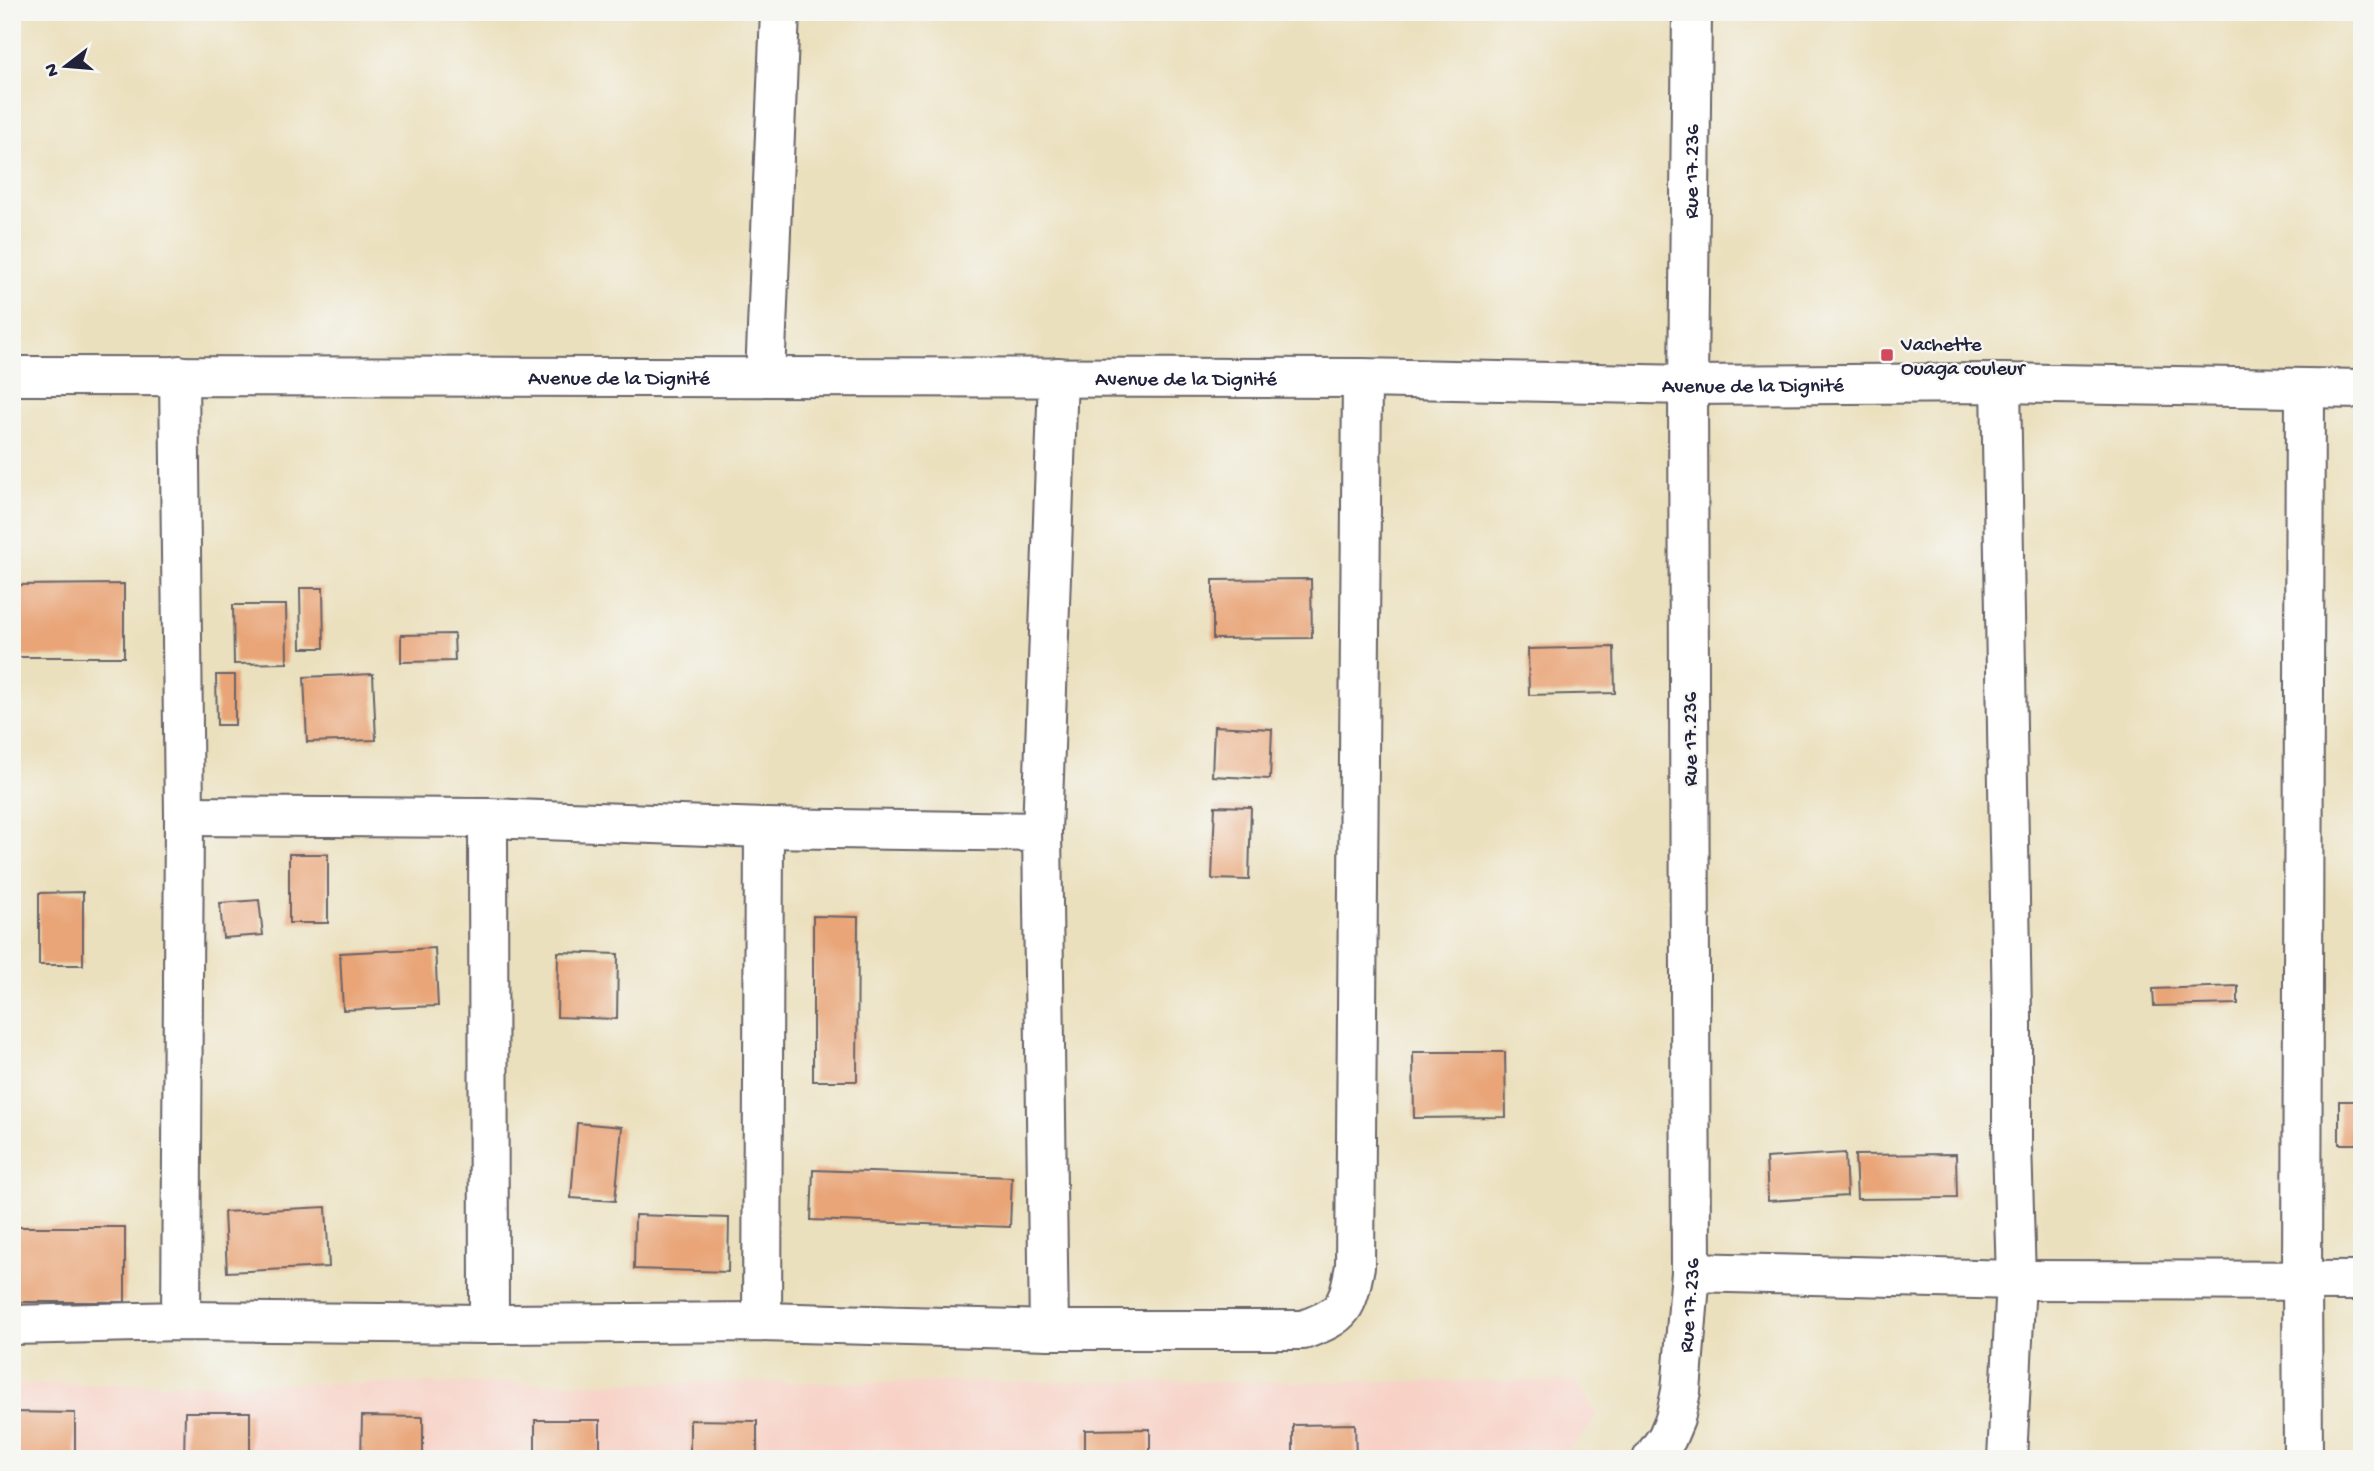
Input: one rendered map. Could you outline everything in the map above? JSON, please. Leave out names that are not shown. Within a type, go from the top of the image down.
[{"type":"street","points":[[765,377],[780,12]]},
{"type":"street","name":"Rue 17.236","points":[[1652,1459],[1671,1429],[1681,1391],[1690,1272],[1688,385],[1692,12]]},
{"type":"street","points":[[178,375],[184,816],[181,1321]]},
{"type":"street","name":"Avenue de la Dignité","points":[[12,376],[1362,378],[1688,385],[2001,383],[2362,389]]},
{"type":"street","points":[[1049,1330],[1042,832],[1058,377]]},
{"type":"street","points":[[12,1325],[181,1321],[489,1324],[762,1322],[1049,1330],[1303,1330],[1329,1321],[1348,1300],[1355,1266],[1362,378]]},
{"type":"street","points":[[2001,383],[2016,1280],[2007,1459]]},
{"type":"street","points":[[2303,1459],[2305,389]]},
{"type":"street","points":[[184,816],[488,818],[764,828],[1042,832]]},
{"type":"street","points":[[488,818],[489,1324]]},
{"type":"street","points":[[762,1322],[764,828]]},
{"type":"street","points":[[1690,1272],[2016,1280],[2362,1281]]},
{"type":"shaded area","points":[[1576,1381],[1598,1418],[1561,1459],[12,1459],[12,1384]]},
{"type":"building","points":[[1311,579],[1312,638],[1213,639],[1213,580]]},
{"type":"building","points":[[124,584],[124,657],[12,657],[12,585]]},
{"type":"building","points":[[300,588],[323,588],[324,648],[301,648]]},
{"type":"building","points":[[233,605],[286,605],[287,663],[234,664]]},
{"type":"building","points":[[454,634],[455,661],[401,662],[401,635]]},
{"type":"building","points":[[1614,647],[1615,693],[1529,695],[1528,649]]},
{"type":"building","points":[[373,674],[376,740],[307,742],[304,677]]},
{"type":"building","points":[[216,675],[235,675],[235,725],[217,725]]},
{"type":"building","points":[[1214,726],[1272,729],[1270,779],[1212,776]]},
{"type":"building","points":[[1215,806],[1251,807],[1249,880],[1212,879]]},
{"type":"building","points":[[289,854],[328,854],[328,923],[289,923]]},
{"type":"building","points":[[83,892],[83,965],[39,965],[39,893]]},
{"type":"building","points":[[259,900],[263,935],[223,938],[220,903]]},
{"type":"building","points":[[813,916],[858,917],[857,1081],[813,1081]]},
{"type":"building","points":[[435,948],[438,1006],[343,1010],[340,953]]},
{"type":"building","points":[[558,952],[618,954],[617,1019],[557,1017]]},
{"type":"building","points":[[2238,986],[2238,1004],[2154,1006],[2153,989]]},
{"type":"building","points":[[1413,1052],[1505,1052],[1506,1117],[1414,1118]]},
{"type":"building","points":[[2339,1101],[2362,1101],[2362,1144],[2339,1144]]},
{"type":"building","points":[[577,1123],[622,1127],[615,1201],[571,1198]]},
{"type":"building","points":[[1845,1153],[1847,1196],[1768,1201],[1766,1158]]},
{"type":"building","points":[[1956,1154],[1957,1198],[1857,1199],[1855,1155]]},
{"type":"building","points":[[813,1170],[1012,1177],[1010,1227],[811,1220]]},
{"type":"building","points":[[326,1207],[329,1267],[227,1272],[224,1212]]},
{"type":"building","points":[[635,1215],[729,1218],[728,1272],[634,1269]]},
{"type":"building","points":[[12,1227],[125,1227],[125,1302],[12,1302]]},
{"type":"building","points":[[12,1412],[75,1413],[75,1459],[12,1459]]},
{"type":"building","points":[[185,1412],[250,1412],[250,1459],[184,1459]]},
{"type":"building","points":[[362,1416],[423,1417],[423,1459],[361,1459]]},
{"type":"building","points":[[535,1420],[600,1420],[600,1459],[535,1459]]},
{"type":"building","points":[[690,1420],[757,1421],[757,1459],[690,1459]]},
{"type":"building","points":[[1355,1424],[1356,1459],[1293,1459],[1293,1425]]},
{"type":"building","points":[[1150,1429],[1150,1459],[1085,1459],[1085,1430]]},
{"type":"place","name":"Vachette Ouaga couleur","points":[[1887,355]]}]
